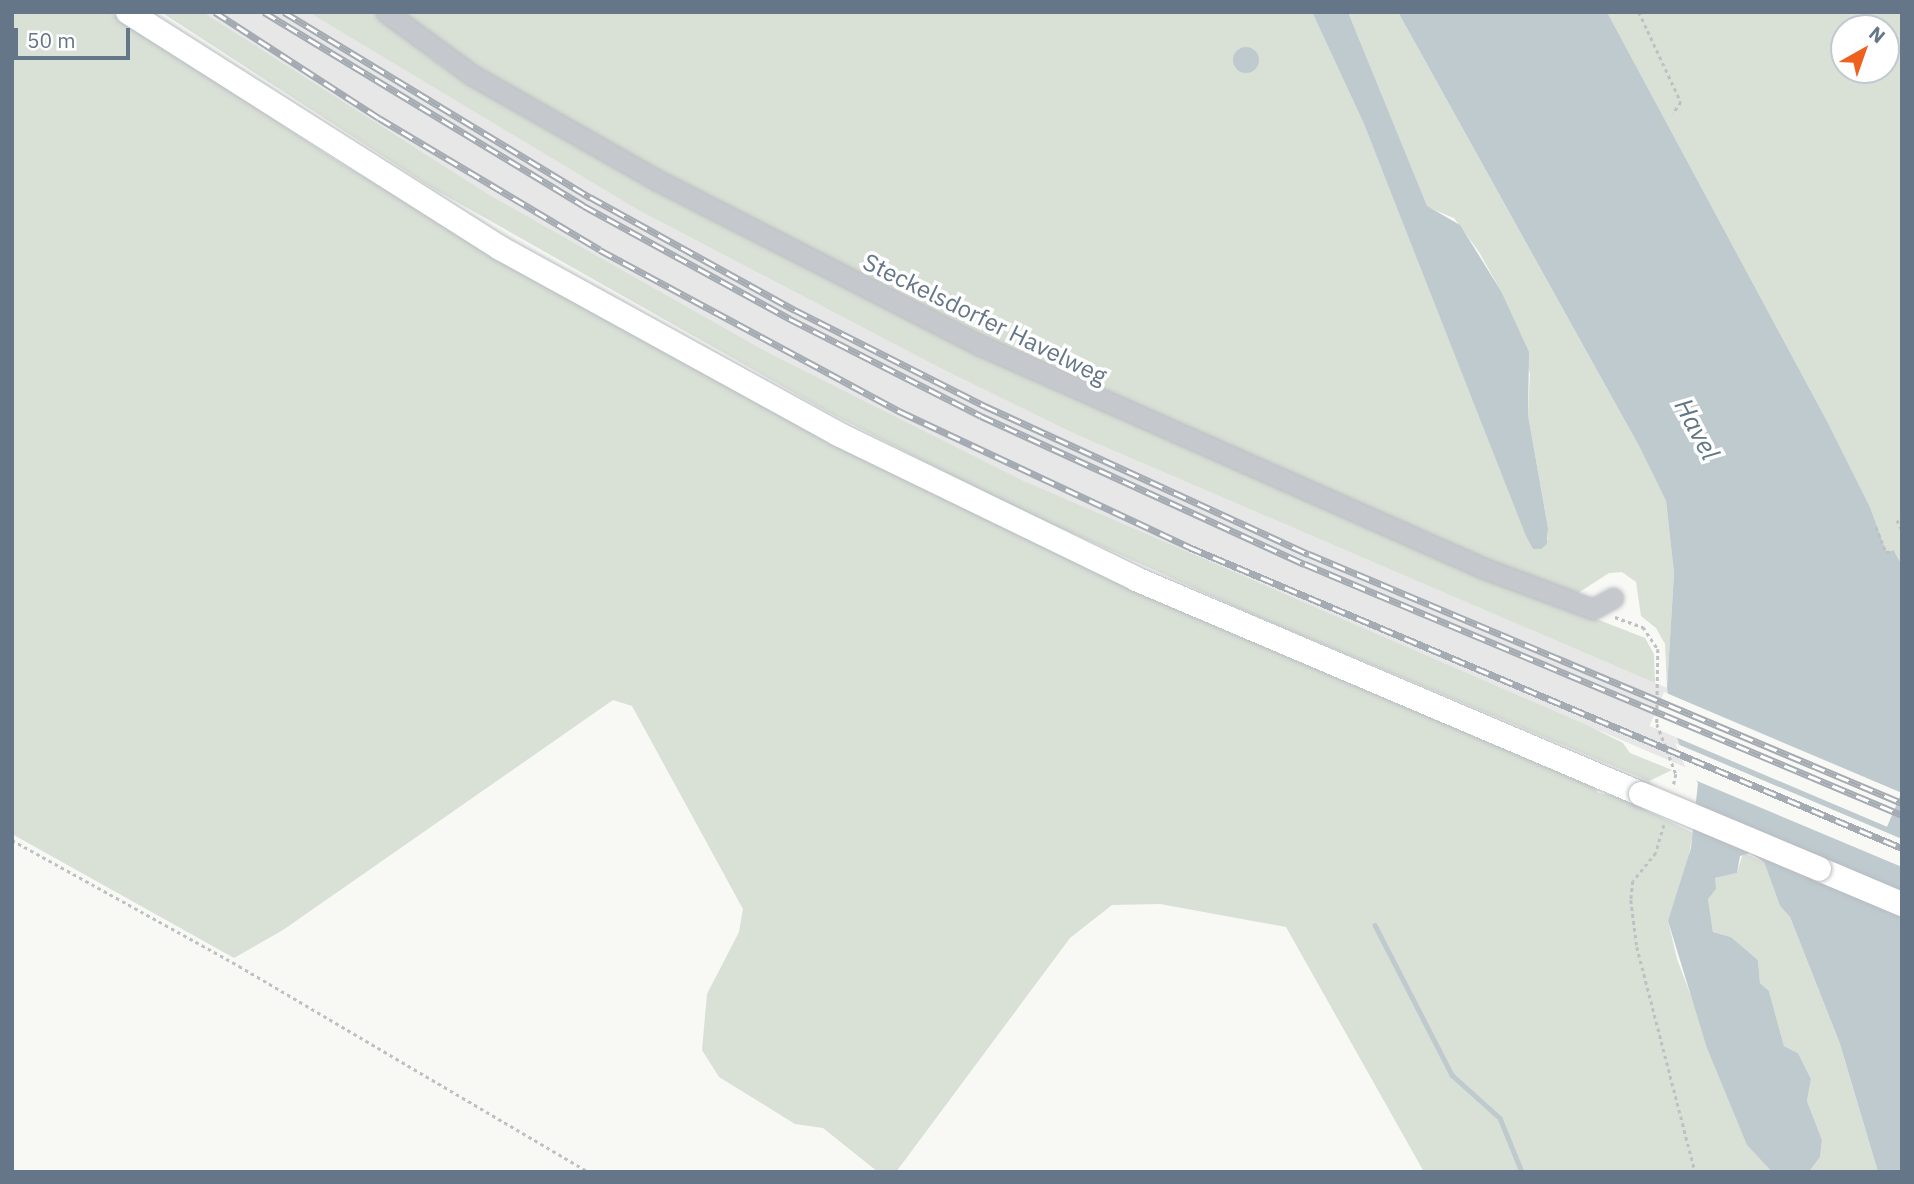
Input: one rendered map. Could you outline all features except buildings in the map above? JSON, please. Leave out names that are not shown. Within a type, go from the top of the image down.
[{"type":"main road","points":[[128,12],[500,248],[838,434],[1149,584],[1902,904]]},
{"type":"street","name":"Steckelsdorfer Havelweg","points":[[386,12],[472,75],[819,266],[1201,447],[1483,568],[1593,609]]},
{"type":"street","points":[[1593,609],[1613,598]]},
{"type":"path","points":[[1639,12],[1681,102],[1674,114]]},
{"type":"path","points":[[1897,520],[1902,530]]},
{"type":"path","points":[[1876,527],[1886,552],[1894,551]]},
{"type":"path","points":[[1593,609],[1643,627],[1658,649],[1657,724],[1676,774],[1671,797]]},
{"type":"path","points":[[1665,820],[1656,853],[1633,881],[1631,900],[1637,947],[1695,1172]]},
{"type":"path","points":[[12,840],[133,905],[589,1172]]},
{"type":"shaded area","points":[[12,12],[110,12],[334,159],[514,266],[1595,787],[1598,793],[1617,796],[1693,833],[1684,882],[1668,921],[1677,959],[1747,1144],[1772,1172],[1424,1172],[1286,927],[1160,904],[1112,905],[1070,938],[896,1172],[878,1172],[823,1128],[795,1124],[719,1077],[702,1050],[707,994],[739,932],[743,909],[632,706],[613,700],[283,930],[234,958],[12,834]]},
{"type":"shaded area","points":[[161,12],[203,12],[488,194],[769,353],[1024,481],[1589,726],[1623,743],[1630,753],[1672,770],[1649,781],[1256,616],[1008,504],[828,412],[432,188]]},
{"type":"shaded area","points":[[203,12],[308,12],[638,210],[940,368],[1077,435],[1667,688],[1687,768],[1176,550],[1024,481],[769,353],[488,194]]},
{"type":"shaded area","points":[[308,12],[374,12],[443,67],[649,182],[453,56],[394,12],[1312,12],[1364,124],[1533,549],[1548,540],[1548,528],[1528,415],[1530,374],[1501,291],[1479,252],[1454,218],[1427,207],[1348,12],[1398,12],[1639,446],[1666,501],[1674,573],[1667,688],[1665,644],[1656,628],[1641,616],[1636,582],[1622,572],[1609,573],[1578,593],[1571,609],[1645,638],[1654,654],[1655,683],[1077,435],[940,368],[638,210]]},
{"type":"shaded area","points":[[1607,12],[1902,12],[1902,565],[1894,551],[1886,552],[1870,507],[1828,423]]},
{"type":"shaded area","points":[[1743,853],[1764,862],[1780,906],[1790,917],[1840,1044],[1878,1172],[1809,1172],[1820,1157],[1822,1140],[1807,1101],[1811,1079],[1798,1053],[1784,1046],[1769,991],[1760,983],[1758,960],[1731,937],[1713,932],[1708,899],[1715,878],[1737,873]]},
{"type":"water","points":[[1312,12],[1348,12],[1427,206],[1460,225],[1501,291],[1529,352],[1528,415],[1548,528],[1547,544],[1541,549],[1533,549],[1526,536],[1364,124]]},
{"type":"water","name":"Havel","points":[[1398,12],[1607,12],[1828,423],[1870,507],[1886,551],[1894,551],[1902,565],[1902,1172],[1878,1172],[1840,1044],[1790,917],[1780,906],[1764,862],[1750,853],[1740,856],[1737,873],[1715,878],[1716,889],[1708,899],[1713,932],[1731,937],[1758,960],[1760,983],[1769,991],[1784,1046],[1798,1053],[1811,1079],[1807,1101],[1822,1140],[1820,1157],[1809,1172],[1772,1172],[1747,1145],[1707,1048],[1668,921],[1691,848],[1698,783],[1687,768],[1674,728],[1667,688],[1674,573],[1666,501],[1639,446]]},
{"type":"water","points":[[1246,47],[1255,51],[1259,60],[1255,69],[1246,73],[1237,69],[1233,60],[1237,51]]},
{"type":"pier","points":[[1664,692],[1901,793],[1887,827],[1650,726]]},
{"type":"pier","points":[[1675,743],[1902,839],[1902,867],[1690,778]]},
{"type":"waterway","points":[[1375,925],[1452,1075],[1500,1118],[1522,1172]]},
{"type":"railway","points":[[215,12],[379,118],[600,250],[901,412],[1189,547],[1902,848]]},
{"type":"railway","points":[[264,12],[584,206],[790,319],[981,416],[1305,564],[1902,815]]},
{"type":"railway","points":[[284,12],[590,197],[795,310],[985,406],[1309,554],[1902,803]]}]
